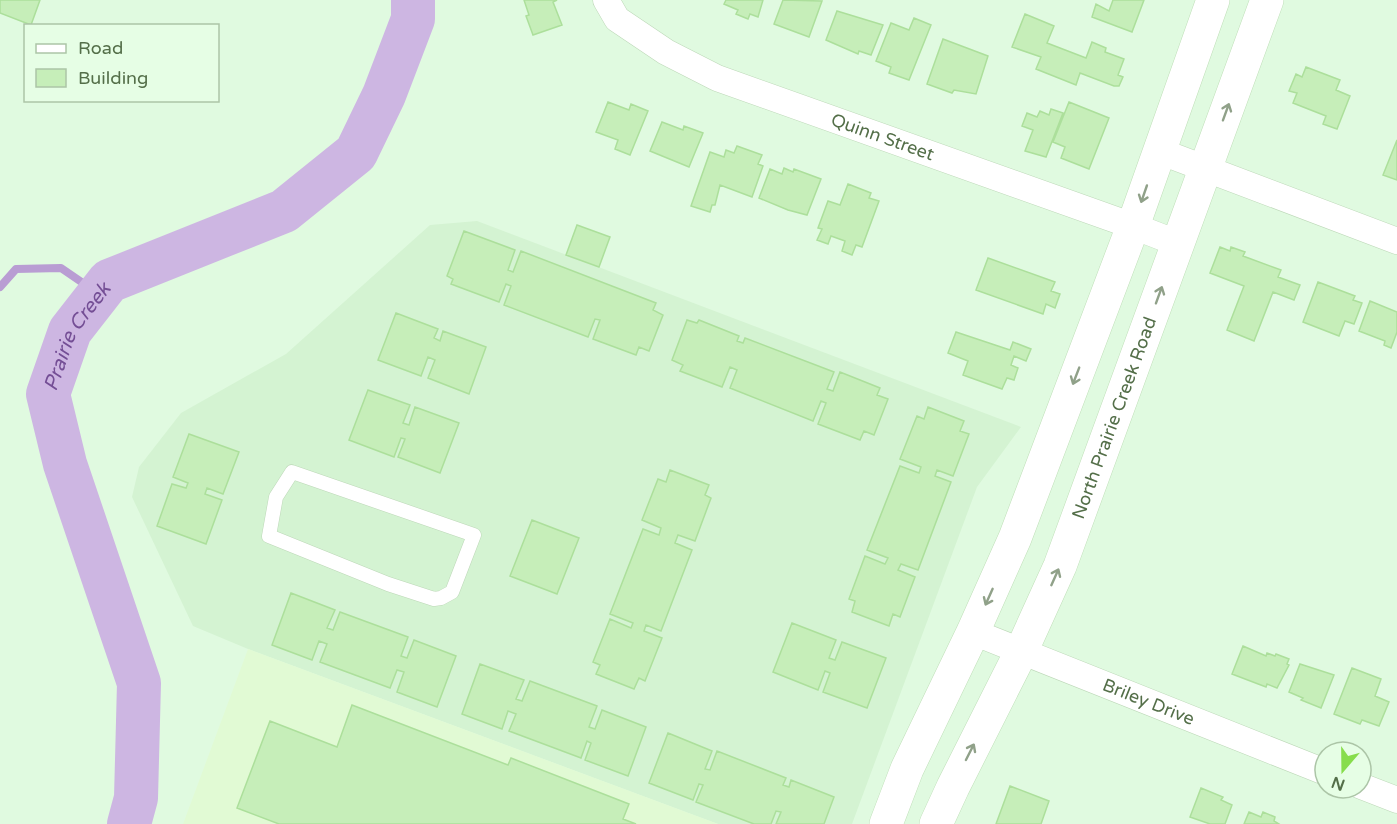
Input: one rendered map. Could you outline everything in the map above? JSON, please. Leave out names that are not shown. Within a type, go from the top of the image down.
[{"type":"main road","points":[[886,824],[907,769],[973,633],[1015,538],[1133,226],[1213,0]]},
{"type":"main road","name":"North Prairie Creek Road","points":[[936,824],[1021,652],[1060,566],[1267,0]]},
{"type":"main road","points":[[907,769],[953,787]]},
{"type":"street","name":"Quinn Street","points":[[606,0],[617,19],[666,52],[717,78],[1178,243]]},
{"type":"street","points":[[1159,151],[1397,241]]},
{"type":"street","name":"Briley Drive","points":[[973,633],[1313,767]]},
{"type":"street","points":[[1373,791],[1397,800]]},
{"type":"lane","points":[[292,472],[474,535],[452,592],[434,599],[388,584],[269,536],[276,497],[292,472]]},
{"type":"shaded area","points":[[477,221],[1021,427],[977,487],[852,824],[718,824],[248,649],[193,626],[132,497],[139,467],[181,413],[286,354],[430,225]]},
{"type":"shaded area","points":[[248,649],[718,824],[183,824]]},
{"type":"building","points":[[0,0],[40,0],[31,24],[0,13]]},
{"type":"building","points":[[524,0],[557,0],[553,2],[562,25],[533,35],[526,16],[529,15]]},
{"type":"building","points":[[726,0],[763,0],[758,17],[750,14],[748,19],[736,14],[738,10],[724,4]]},
{"type":"building","points":[[783,0],[822,1],[809,37],[774,24]]},
{"type":"building","points":[[1113,0],[1144,0],[1132,32],[1092,17],[1096,4],[1109,11]]},
{"type":"building","points":[[837,11],[883,25],[871,55],[859,51],[858,54],[826,40]]},
{"type":"building","points":[[1025,14],[1054,26],[1047,43],[1086,58],[1092,42],[1106,48],[1105,52],[1124,59],[1118,75],[1123,77],[1119,86],[1080,73],[1076,85],[1036,69],[1041,57],[1012,47]]},
{"type":"building","points":[[914,18],[931,25],[909,80],[889,73],[891,67],[876,61],[891,23],[909,30]]},
{"type":"building","points":[[943,39],[988,56],[976,94],[954,90],[952,93],[927,84]]},
{"type":"building","points":[[1306,67],[1340,80],[1336,90],[1350,96],[1337,129],[1323,124],[1326,116],[1293,103],[1297,93],[1289,91],[1296,74],[1302,77]]},
{"type":"building","points":[[608,102],[629,110],[631,104],[648,111],[630,155],[615,149],[618,140],[596,132]]},
{"type":"building","points":[[1069,102],[1109,118],[1089,169],[1061,158],[1065,147],[1053,142]]},
{"type":"building","points":[[1051,109],[1063,113],[1046,157],[1025,151],[1033,130],[1022,126],[1027,113],[1037,117],[1040,111],[1049,115]]},
{"type":"building","points":[[662,122],[683,130],[684,126],[703,133],[689,167],[650,151]]},
{"type":"building","points":[[1397,140],[1397,180],[1383,175]]},
{"type":"building","points":[[737,146],[762,155],[758,164],[763,166],[752,197],[720,185],[715,205],[712,205],[710,212],[691,206],[710,152],[724,157],[726,150],[734,153]]},
{"type":"building","points":[[784,168],[793,172],[794,169],[821,179],[807,215],[759,198],[770,169],[782,174]]},
{"type":"building","points":[[848,184],[871,193],[869,198],[879,201],[862,247],[856,245],[852,255],[842,251],[845,241],[831,236],[828,244],[817,240],[822,229],[818,228],[828,201],[840,205]]},
{"type":"building","points":[[577,225],[610,237],[599,267],[566,255]]},
{"type":"building","points":[[464,231],[515,250],[508,270],[513,272],[521,251],[656,303],[653,310],[663,315],[649,351],[639,347],[636,355],[593,339],[600,320],[595,319],[588,337],[504,305],[511,286],[506,284],[499,302],[451,284],[453,279],[447,276]]},
{"type":"building","points":[[1220,247],[1230,251],[1231,247],[1245,252],[1243,256],[1281,270],[1278,277],[1300,285],[1294,300],[1273,292],[1254,341],[1227,330],[1244,286],[1210,273]]},
{"type":"building","points":[[988,258],[1055,282],[1051,291],[1060,294],[1055,308],[1046,304],[1043,314],[976,290]]},
{"type":"building","points":[[1318,282],[1355,296],[1353,300],[1362,303],[1354,324],[1345,321],[1339,336],[1303,322]]},
{"type":"building","points":[[1370,301],[1397,312],[1397,332],[1391,348],[1384,345],[1385,341],[1359,331]]},
{"type":"building","points":[[396,313],[438,329],[434,338],[440,341],[443,331],[486,347],[469,394],[428,378],[435,360],[428,357],[421,376],[378,360]]},
{"type":"building","points":[[687,320],[697,323],[699,320],[739,336],[737,341],[743,343],[745,338],[834,372],[827,389],[833,391],[840,372],[880,388],[877,395],[888,399],[874,435],[864,431],[860,440],[818,424],[826,403],[821,401],[813,421],[730,388],[737,370],[730,367],[722,387],[680,371],[683,365],[672,360]]},
{"type":"building","points":[[956,332],[1010,350],[1013,342],[1031,349],[1026,361],[1014,356],[1011,365],[1018,368],[1014,380],[1007,378],[1002,389],[963,375],[968,361],[948,353]]},
{"type":"building","points":[[368,390],[410,405],[403,423],[409,425],[415,407],[459,423],[440,473],[398,457],[405,439],[401,438],[394,457],[349,440]]},
{"type":"building","points":[[928,407],[964,421],[960,431],[969,434],[953,476],[937,470],[935,476],[951,482],[918,570],[901,564],[898,570],[915,577],[900,617],[893,614],[889,626],[852,612],[855,601],[849,599],[865,556],[885,564],[888,558],[867,550],[900,466],[919,473],[921,467],[900,459],[917,416],[924,419]]},
{"type":"building","points":[[189,434],[239,452],[223,494],[207,488],[205,494],[222,500],[206,544],[157,526],[172,484],[186,488],[188,483],[173,477]]},
{"type":"building","points":[[670,470],[709,485],[705,495],[711,498],[695,541],[678,535],[675,543],[692,550],[661,631],[646,625],[644,631],[662,638],[645,681],[639,678],[634,689],[596,674],[600,665],[593,662],[610,619],[631,628],[633,623],[610,614],[643,529],[659,535],[661,528],[642,520],[658,479],[666,482]]},
{"type":"building","points":[[532,520],[579,538],[557,594],[510,576]]},
{"type":"building","points":[[291,593],[335,610],[327,628],[333,630],[340,612],[408,637],[401,656],[407,658],[414,640],[456,656],[437,707],[397,692],[404,672],[397,670],[390,688],[320,662],[327,644],[319,641],[312,660],[272,645]]},
{"type":"building","points":[[792,623],[836,640],[829,658],[835,660],[842,642],[886,658],[867,708],[823,692],[830,673],[825,671],[818,690],[773,672]]},
{"type":"building","points":[[1243,646],[1266,656],[1267,653],[1275,656],[1276,654],[1289,659],[1287,664],[1289,665],[1277,688],[1267,684],[1266,687],[1232,674]]},
{"type":"building","points":[[480,664],[524,680],[516,699],[522,701],[530,681],[597,706],[589,727],[595,729],[602,710],[646,727],[628,776],[585,760],[591,743],[587,741],[581,758],[509,731],[516,714],[508,711],[502,729],[462,714]]},
{"type":"building","points":[[1300,664],[1334,675],[1321,708],[1289,692]]},
{"type":"building","points":[[1352,668],[1381,679],[1375,696],[1389,702],[1379,726],[1362,720],[1360,724],[1334,714]]},
{"type":"building","points":[[352,705],[508,765],[511,758],[629,804],[623,819],[636,824],[279,824],[237,808],[270,721],[337,747]]},
{"type":"building","points":[[668,733],[712,751],[705,769],[710,770],[717,751],[786,778],[783,785],[789,787],[791,780],[834,797],[824,824],[776,824],[781,812],[776,811],[771,824],[754,824],[696,802],[703,785],[699,784],[693,800],[649,783]]},
{"type":"building","points":[[1010,786],[1049,801],[1041,824],[996,824]]},
{"type":"building","points":[[1201,788],[1223,797],[1221,800],[1232,805],[1225,824],[1210,824],[1190,817]]},
{"type":"building","points":[[1249,812],[1261,817],[1263,812],[1275,817],[1274,821],[1279,824],[1244,824]]},
{"type":"waterway","name":"Prairie Creek","points":[[129,824],[136,798],[139,683],[65,464],[48,394],[70,331],[109,281],[284,211],[356,153],[384,95],[413,19],[413,0]]},
{"type":"waterway","points":[[0,287],[16,269],[61,268],[99,294]]}]
